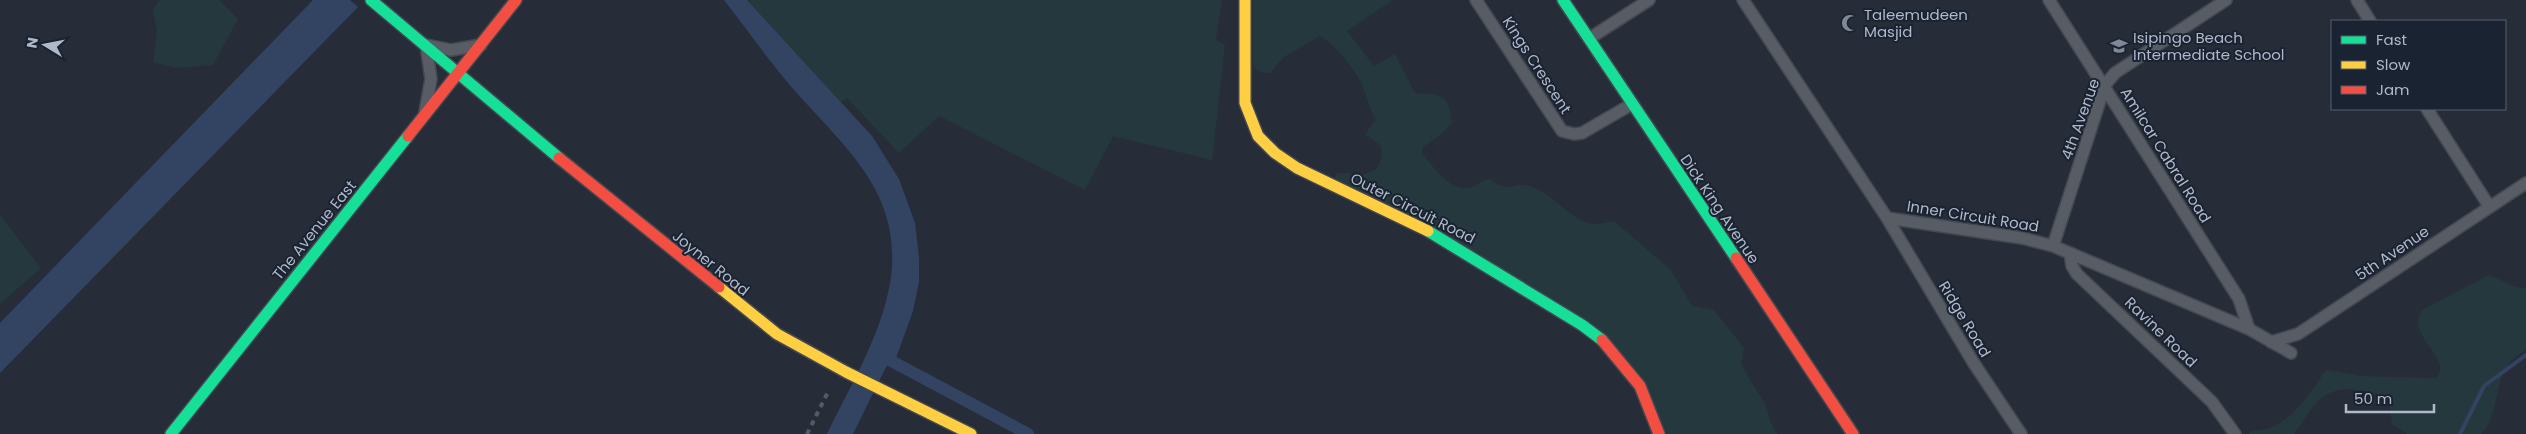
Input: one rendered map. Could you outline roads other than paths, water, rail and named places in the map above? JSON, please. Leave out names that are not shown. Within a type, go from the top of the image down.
[{"type":"street","name":"Joyner Road","points":[[371,0],[749,313],[777,334],[846,372],[890,392],[971,434]]},
{"type":"street","name":"The Avenue East","points":[[170,434],[516,0]]},
{"type":"street","name":"Outer Circuit Road","points":[[1245,0],[1245,103],[1258,136],[1275,154],[1297,168],[1442,237],[1582,325],[1606,343],[1640,386],[1659,434]]},
{"type":"street","name":"Kings Crescent","points":[[1476,0],[1562,131],[1574,134],[1582,133],[1632,104]]},
{"type":"street","name":"Dick King Avenue","points":[[1563,0],[1853,434]]},
{"type":"street","points":[[1590,38],[1649,0]]},
{"type":"street","name":"Inner Circuit Road","points":[[1743,0],[1887,218],[2022,238],[2053,246],[2249,329],[2291,353]]},
{"type":"street","name":"Amilcar Cabral Road","points":[[2049,0],[2105,85],[2239,299],[2249,329]]},
{"type":"street","name":"4th Avenue","points":[[2053,246],[2105,85],[2115,73],[2226,0]]},
{"type":"street","points":[[2357,0],[2369,20]]},
{"type":"street","points":[[424,117],[430,80],[426,45],[451,50],[481,45]]},
{"type":"street","points":[[2428,110],[2490,206]]},
{"type":"street","name":"5th Avenue","points":[[2272,342],[2298,334],[2526,183]]},
{"type":"street","name":"Ridge Road","points":[[1887,218],[1973,362],[2021,434]]},
{"type":"street","name":"Ravine Road","points":[[2070,253],[2072,266],[2077,274],[2128,320],[2212,402],[2235,434]]},
{"type":"water","points":[[313,0],[350,0],[358,7],[0,373],[0,323]]},
{"type":"water","points":[[724,0],[747,0],[872,136],[899,179],[915,223],[919,258],[919,282],[913,311],[896,358],[886,367],[853,434],[827,434],[874,338],[887,298],[891,277],[892,246],[887,218],[877,193],[847,148],[781,74]]},
{"type":"waterway","points":[[2460,434],[2484,386],[2526,355]]},
{"type":"waterway","points":[[882,356],[1028,434]]},
{"type":"railway","points":[[807,434],[829,390]]},
{"type":"place","name":"Taleemudeen Masjid","points":[[1850,23]]},
{"type":"place","name":"Isipingo Beach Intermediate School","points":[[2119,46]]}]
